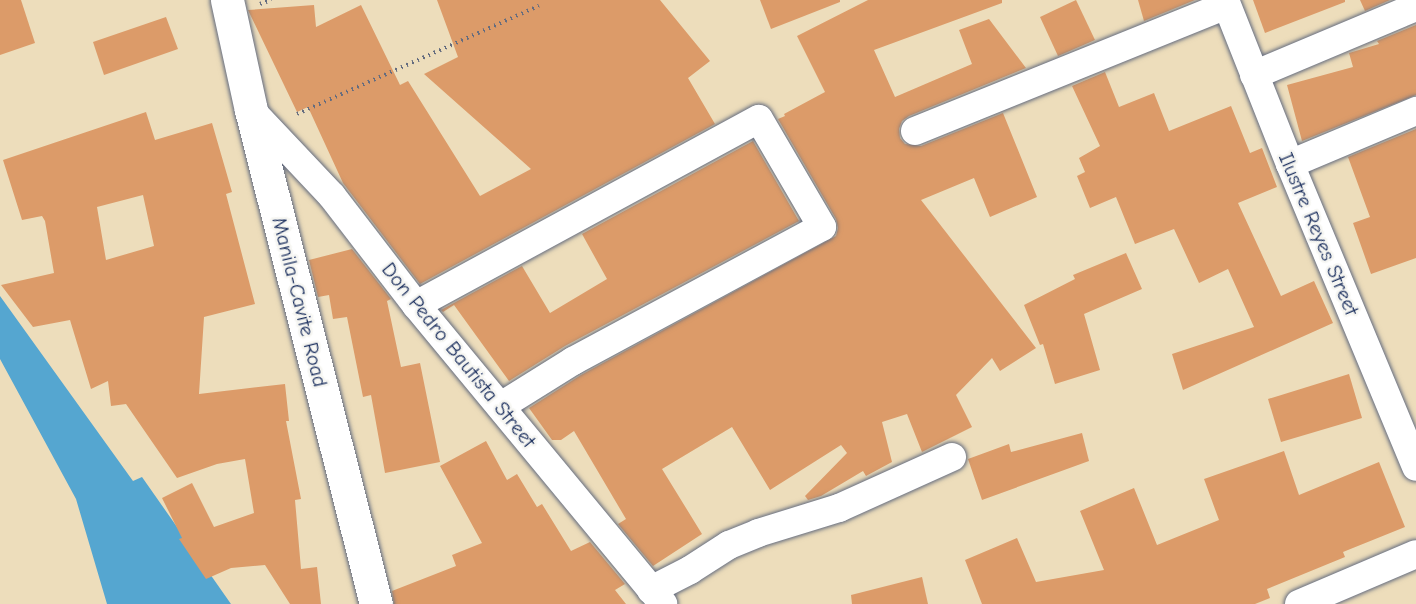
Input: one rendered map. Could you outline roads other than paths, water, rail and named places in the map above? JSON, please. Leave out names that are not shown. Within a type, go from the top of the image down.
[{"type":"main road","name":"Manila-Cavite Road","points":[[227,0],[258,118],[376,604]]},
{"type":"street","name":"Ilustre Reyes Street","points":[[1226,3],[1416,468]]},
{"type":"street","points":[[915,131],[1226,3]]},
{"type":"street","points":[[1254,75],[1416,7]]},
{"type":"street","points":[[1290,164],[1416,111]]},
{"type":"street","name":"Don Pedro Bautista Street","points":[[258,118],[332,196],[416,305],[657,597]]},
{"type":"street","points":[[416,305],[759,119],[822,227],[573,361],[501,406]]},
{"type":"street","points":[[657,597],[690,570],[729,545],[758,533],[839,508],[952,457]]},
{"type":"street","points":[[1299,604],[1416,554]]},
{"type":"water","points":[[0,296],[133,481],[142,477],[231,604],[107,604],[76,499],[0,359]]}]
